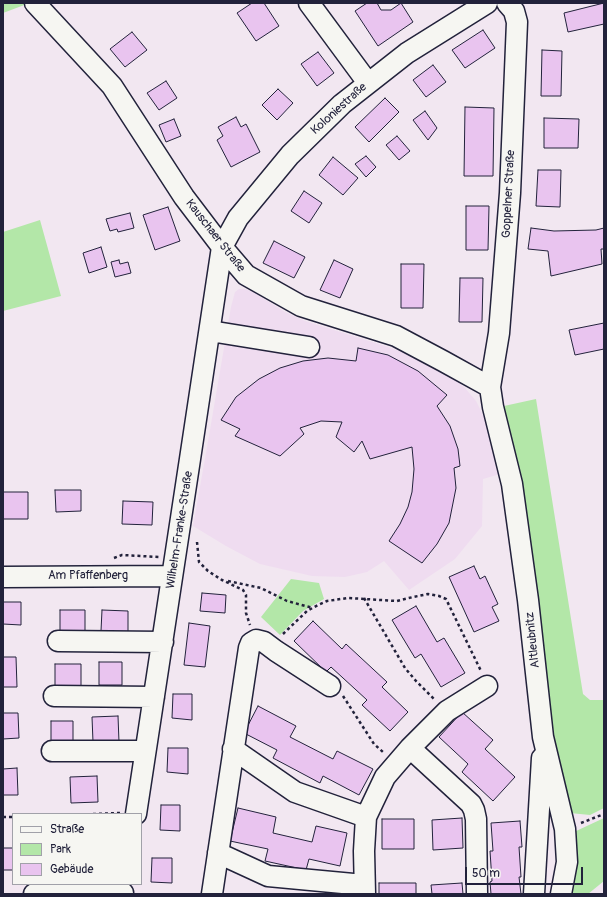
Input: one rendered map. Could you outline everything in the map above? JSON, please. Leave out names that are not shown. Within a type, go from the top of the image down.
[{"type":"street","name":"Kauschaer Straße","points":[[35,3],[112,86],[184,197],[222,247],[246,275],[301,306],[396,336],[490,387]]},
{"type":"street","points":[[309,3],[368,84]]},
{"type":"street","name":"Koloniestraße","points":[[222,247],[238,218],[290,155],[342,104],[407,53],[487,3]]},
{"type":"street","name":"Goppelner Straße","points":[[490,387],[499,333],[510,193],[517,22],[514,11],[507,3]]},
{"type":"street","name":"Wilhelm-Franke-Straße","points":[[136,813],[222,247]]},
{"type":"street","points":[[210,331],[309,347]]},
{"type":"street","name":"Altleubnitz","points":[[490,387],[493,407],[512,484],[528,600],[543,737],[566,836],[567,862],[561,894]]},
{"type":"street","name":"Am Pfaffenberg","points":[[3,577],[172,576]]},
{"type":"street","points":[[212,894],[249,648],[252,643],[256,640],[264,642],[335,689]]},
{"type":"street","points":[[58,642],[163,642]]},
{"type":"street","points":[[218,853],[268,876],[365,889],[364,851],[366,817],[385,777],[410,748],[447,711],[487,686]]},
{"type":"street","points":[[54,696],[154,697]]},
{"type":"street","points":[[534,894],[543,737]]},
{"type":"street","points":[[410,748],[471,804],[474,810],[476,819],[477,894]]},
{"type":"street","points":[[234,749],[295,792],[366,817]]},
{"type":"street","points":[[52,751],[145,751]]},
{"type":"street","points":[[537,842],[566,836]]},
{"type":"street","points":[[34,894],[124,890]]},
{"type":"path","points":[[197,542],[199,562],[208,571],[222,580],[243,590],[246,595],[246,614],[256,640]]},
{"type":"path","points":[[222,580],[261,588],[287,601],[313,608]]},
{"type":"path","points":[[282,635],[307,611],[328,601],[348,598],[397,601],[428,594],[446,599],[474,657]]},
{"type":"path","points":[[364,598],[405,668],[435,699]]},
{"type":"path","points":[[335,689],[343,696],[374,744],[383,752]]},
{"type":"path","points":[[566,836],[604,814]]},
{"type":"shaded area","points":[[239,289],[245,289],[253,292],[285,312],[305,321],[416,357],[449,375],[465,388],[476,401],[484,417],[491,438],[500,474],[483,479],[482,526],[455,559],[409,590],[384,561],[367,572],[345,577],[312,576],[260,564],[193,526],[231,307],[235,292]]},
{"type":"green space","points":[[3,3],[27,3],[27,4],[3,13]]},
{"type":"green space","points":[[40,220],[61,296],[3,311],[3,232]]},
{"type":"green space","points":[[536,399],[583,694],[590,700],[604,700],[604,808],[590,815],[570,813],[551,746],[508,426],[504,406]]},
{"type":"green space","points":[[291,579],[319,583],[324,599],[303,611],[280,635],[261,617]]},
{"type":"green space","points":[[604,818],[604,881],[588,894],[569,894],[574,832]]},
{"type":"building","points":[[252,3],[264,3],[279,26],[256,41],[237,13]]},
{"type":"building","points":[[367,3],[377,3],[381,10],[391,10],[401,3],[413,22],[378,46],[355,11]]},
{"type":"building","points":[[604,3],[604,24],[568,32],[564,13]]},
{"type":"building","points":[[483,30],[495,48],[465,68],[452,50]]},
{"type":"building","points":[[132,32],[147,50],[125,67],[110,49]]},
{"type":"building","points":[[542,50],[562,51],[561,96],[541,96]]},
{"type":"building","points":[[318,52],[334,73],[317,86],[301,64]]},
{"type":"building","points":[[433,65],[446,82],[426,97],[413,80]]},
{"type":"building","points":[[166,81],[177,98],[159,110],[147,93]]},
{"type":"building","points":[[278,89],[293,103],[277,120],[262,105]]},
{"type":"building","points":[[385,98],[399,112],[369,142],[355,127]]},
{"type":"building","points":[[465,107],[494,108],[493,176],[464,176]]},
{"type":"building","points":[[425,111],[437,128],[428,140],[413,120]]},
{"type":"building","points":[[236,117],[241,127],[246,124],[260,152],[231,167],[217,140],[223,136],[218,127]]},
{"type":"building","points":[[544,118],[579,119],[578,148],[544,148]]},
{"type":"building","points":[[174,119],[181,136],[166,142],[159,125]]},
{"type":"building","points":[[397,136],[410,151],[399,160],[386,145]]},
{"type":"building","points":[[366,156],[376,167],[366,177],[355,164]]},
{"type":"building","points":[[333,157],[358,178],[343,195],[319,175]]},
{"type":"building","points":[[538,170],[561,170],[560,207],[536,206]]},
{"type":"building","points":[[304,191],[322,203],[309,223],[291,211]]},
{"type":"building","points":[[466,206],[489,206],[488,250],[466,250]]},
{"type":"building","points":[[168,207],[180,241],[155,250],[143,215]]},
{"type":"building","points":[[130,213],[134,228],[118,232],[117,229],[110,231],[106,219]]},
{"type":"building","points":[[531,228],[554,231],[596,230],[604,228],[604,249],[601,249],[602,264],[551,276],[548,251],[528,249]]},
{"type":"building","points":[[274,241],[305,257],[294,278],[263,263]]},
{"type":"building","points":[[101,247],[107,267],[89,273],[83,253]]},
{"type":"building","points":[[119,260],[120,264],[128,262],[131,273],[115,277],[111,262]]},
{"type":"building","points":[[334,260],[353,269],[340,298],[320,290]]},
{"type":"building","points":[[401,264],[424,264],[423,308],[401,308]]},
{"type":"building","points":[[460,278],[483,278],[482,322],[459,322]]},
{"type":"building","points":[[604,323],[604,349],[575,355],[569,330]]},
{"type":"building","points":[[358,348],[388,355],[418,371],[447,395],[437,406],[450,426],[458,449],[460,466],[454,468],[456,488],[449,523],[437,544],[422,563],[389,541],[400,524],[408,507],[412,492],[414,469],[412,447],[370,459],[362,441],[354,452],[336,437],[342,422],[321,421],[300,428],[304,434],[280,456],[235,436],[240,429],[221,420],[236,397],[259,379],[280,368],[303,361],[328,358],[356,361]]},
{"type":"building","points":[[55,490],[81,490],[81,511],[56,512]]},
{"type":"building","points":[[3,492],[28,492],[28,519],[3,519]]},
{"type":"building","points":[[123,501],[153,502],[152,525],[122,524]]},
{"type":"building","points":[[474,566],[480,579],[485,576],[498,604],[492,607],[499,621],[474,632],[449,577]]},
{"type":"building","points":[[202,593],[226,595],[225,613],[200,611]]},
{"type":"building","points":[[3,602],[21,602],[21,625],[3,624]]},
{"type":"building","points":[[416,606],[437,642],[444,638],[465,673],[441,687],[421,654],[415,658],[392,620]]},
{"type":"building","points":[[60,610],[85,610],[85,632],[60,632]]},
{"type":"building","points":[[102,610],[128,611],[128,632],[101,631]]},
{"type":"building","points":[[313,621],[342,649],[346,644],[387,682],[382,687],[408,712],[390,731],[362,705],[367,700],[331,667],[326,672],[294,641]]},
{"type":"building","points":[[189,623],[210,626],[205,667],[184,665]]},
{"type":"building","points":[[3,657],[16,657],[17,687],[3,687]]},
{"type":"building","points":[[99,662],[122,662],[122,685],[99,685]]},
{"type":"building","points":[[55,664],[81,664],[81,686],[55,687]]},
{"type":"building","points":[[173,694],[192,694],[192,720],[172,718]]},
{"type":"building","points":[[258,706],[296,726],[290,737],[333,759],[337,751],[373,769],[359,795],[323,776],[320,783],[273,758],[277,750],[244,733]]},
{"type":"building","points":[[462,712],[493,740],[485,749],[515,777],[493,801],[462,772],[468,764],[439,737]]},
{"type":"building","points":[[3,713],[18,713],[19,738],[3,739]]},
{"type":"building","points":[[118,716],[119,742],[93,742],[92,717]]},
{"type":"building","points":[[51,721],[73,721],[73,742],[51,743]]},
{"type":"building","points":[[168,748],[188,748],[188,774],[167,772]]},
{"type":"building","points":[[17,768],[18,795],[3,795],[3,769]]},
{"type":"building","points":[[97,776],[98,802],[71,803],[70,777]]},
{"type":"building","points":[[161,805],[180,805],[180,831],[160,830]]},
{"type":"building","points":[[238,808],[276,817],[273,833],[312,842],[316,826],[347,833],[340,866],[309,859],[306,870],[265,861],[268,849],[230,841]]},
{"type":"building","points":[[462,818],[463,848],[433,850],[432,820]]},
{"type":"building","points":[[382,819],[414,819],[414,849],[382,849]]},
{"type":"building","points":[[520,821],[522,847],[519,847],[521,877],[519,877],[521,894],[491,894],[490,882],[492,881],[490,851],[493,851],[491,823]]},
{"type":"building","points":[[3,848],[12,848],[12,870],[3,870]]},
{"type":"building","points":[[152,858],[172,858],[172,883],[151,882]]},
{"type":"building","points":[[379,883],[416,883],[416,894],[379,894]]},
{"type":"building","points":[[462,883],[463,894],[432,894],[431,885]]}]
